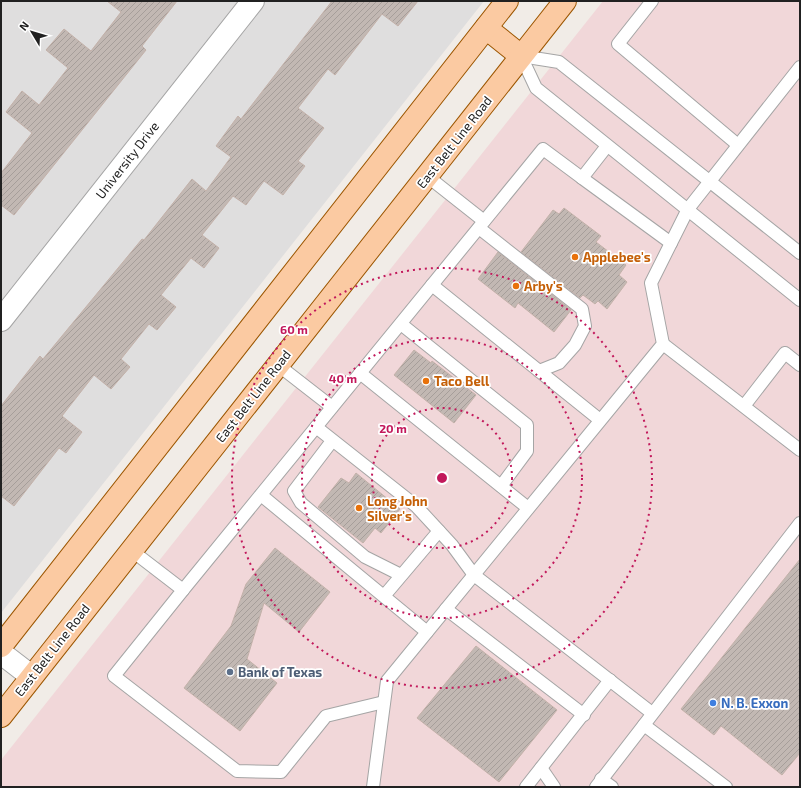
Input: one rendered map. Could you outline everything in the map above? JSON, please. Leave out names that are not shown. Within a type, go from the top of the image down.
[{"type":"main road","points":[[1,646],[507,1]]},
{"type":"main road","name":"East Belt Line Road","points":[[1,716],[31,676],[565,1]]},
{"type":"main road","points":[[486,28],[521,56]]},
{"type":"street","name":"University Drive","points":[[1,320],[253,1]]},
{"type":"street","points":[[1,653],[31,676]]},
{"type":"lane","points":[[652,1],[618,44],[738,145]]},
{"type":"lane","points":[[521,56],[536,88],[800,300]]},
{"type":"lane","points":[[521,56],[559,62],[800,253]]},
{"type":"lane","points":[[800,68],[688,209],[651,283],[662,344],[800,450]]},
{"type":"lane","points":[[582,178],[608,146]]},
{"type":"lane","points":[[384,702],[326,716],[281,772],[237,771],[114,676],[543,149],[671,243]]},
{"type":"lane","points":[[427,176],[481,224],[582,309],[585,326],[575,345],[559,363],[539,371]]},
{"type":"lane","points":[[432,285],[600,420]]},
{"type":"lane","points":[[401,324],[527,425],[527,451],[502,486]]},
{"type":"lane","points":[[373,787],[387,681],[662,344]]},
{"type":"lane","points":[[744,406],[785,353],[800,365]]},
{"type":"lane","points":[[278,365],[332,407]]},
{"type":"lane","points":[[360,373],[528,508]]},
{"type":"lane","points":[[316,428],[416,506],[452,545],[474,575],[652,713]]},
{"type":"lane","points":[[332,441],[294,491],[301,503],[365,557],[402,575]]},
{"type":"lane","points":[[260,495],[427,632]]},
{"type":"lane","points":[[612,787],[598,783],[800,523]]},
{"type":"lane","points":[[384,596],[439,531]]},
{"type":"lane","points":[[131,550],[183,590]]},
{"type":"lane","points":[[446,609],[584,715]]},
{"type":"lane","points":[[526,787],[610,680]]},
{"type":"lane","points":[[644,725],[726,787]]},
{"type":"lane","points":[[541,768],[554,787]]},
{"type":"shaded area","points":[[1,1],[484,1],[1,613]]},
{"type":"shaded area","points":[[603,1],[800,1],[800,787],[1,787],[1,760]]},
{"type":"building","points":[[107,1],[177,1],[142,46],[146,50],[14,215],[1,205],[1,173],[32,133],[6,112],[22,91],[39,105],[68,68],[46,50],[64,29],[91,51],[121,12]]},
{"type":"building","points":[[332,1],[418,1],[398,26],[382,14],[335,75],[328,69],[298,108],[324,128],[298,161],[305,166],[283,195],[264,181],[246,205],[233,196],[202,235],[219,248],[204,268],[191,258],[161,295],[176,307],[157,330],[149,324],[121,359],[130,367],[111,389],[94,375],[62,416],[82,432],[66,453],[59,448],[14,506],[1,496],[1,406],[40,356],[43,359],[142,239],[144,240],[192,179],[206,191],[231,157],[216,146],[238,116],[241,119]]},
{"type":"building","name":"Applebee's","points":[[564,208],[601,236],[596,242],[626,265],[619,275],[627,282],[607,309],[598,301],[595,304],[583,295],[580,298],[521,252],[553,210],[559,214]]},
{"type":"building","name":"Arby's","points":[[498,252],[571,310],[554,332],[518,303],[515,308],[478,279]]},
{"type":"building","name":"Taco Bell","points":[[414,350],[431,363],[432,361],[476,395],[454,423],[394,375]]},
{"type":"building","name":"Long John Silver's","points":[[356,473],[400,509],[381,533],[375,528],[363,543],[318,507],[341,478],[349,483]]},
{"type":"building","points":[[275,548],[330,592],[299,632],[264,603],[247,659],[277,683],[240,731],[184,688],[231,626],[246,584]]},
{"type":"building","points":[[800,559],[800,753],[782,775],[721,726],[714,735],[681,709]]},
{"type":"building","points":[[476,646],[557,710],[499,782],[417,718]]},
{"type":"place","name":"Applebee's","points":[[575,257]]},
{"type":"place","name":"Arby's","points":[[516,286]]},
{"type":"place","name":"Taco Bell","points":[[426,381]]},
{"type":"place","name":"Long John Silver's","points":[[359,508]]},
{"type":"place","name":"Bank of Texas","points":[[230,672]]},
{"type":"place","name":"N. B. Exxon","points":[[713,703]]}]
